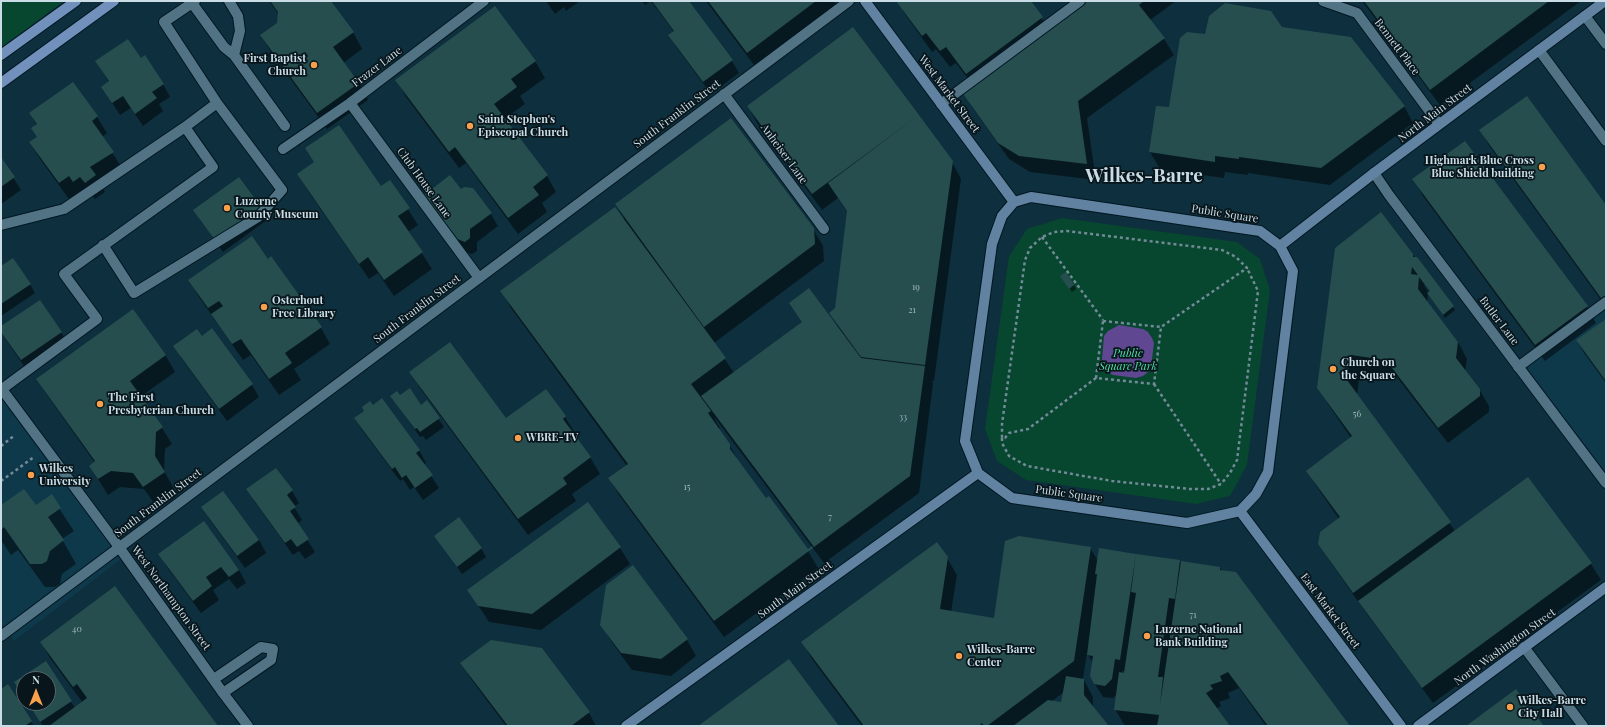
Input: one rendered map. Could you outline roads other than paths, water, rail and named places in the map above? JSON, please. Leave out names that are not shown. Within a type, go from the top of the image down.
[{"type":"main road","points":[[1,55],[76,1]]},
{"type":"main road","points":[[1,83],[114,1]]},
{"type":"main road","name":"West Market Street","points":[[865,1],[1014,202]]},
{"type":"main road","name":"North Main Street","points":[[1280,246],[1439,124],[1605,1]]},
{"type":"main road","name":"Public Square","points":[[978,473],[1012,498],[1187,523],[1240,511],[1256,494],[1268,472],[1293,272],[1280,246],[1260,231],[1030,197],[1014,202]]},
{"type":"main road","points":[[978,473],[964,441],[992,244],[1002,216],[1014,202]]},
{"type":"main road","name":"South Main Street","points":[[626,726],[978,473]]},
{"type":"main road","name":"East Market Street","points":[[1240,511],[1401,726]]},
{"type":"main road","name":"North Washington Street","points":[[1418,726],[1606,587]]},
{"type":"street","points":[[229,1],[238,16],[240,31],[234,55]]},
{"type":"street","name":"Frazer Lane","points":[[282,149],[350,103],[484,1]]},
{"type":"street","name":"South Franklin Street","points":[[1,636],[849,1]]},
{"type":"street","points":[[941,104],[1080,1]]},
{"type":"street","name":"Bennett Place","points":[[1323,1],[1357,13],[1439,124]]},
{"type":"street","points":[[103,245],[134,292],[258,217],[282,190],[217,103],[164,22],[194,2],[224,48],[234,55],[285,126]]},
{"type":"street","points":[[1585,16],[1606,44]]},
{"type":"street","points":[[1539,50],[1606,141]]},
{"type":"street","name":"Anheiser Lane","points":[[724,94],[824,229]]},
{"type":"street","points":[[1,225],[64,209],[217,103]]},
{"type":"street","name":"Club House Lane","points":[[350,103],[479,278]]},
{"type":"street","points":[[2,388],[97,319],[64,274],[213,167],[184,127]]},
{"type":"street","name":"Butler Lane","points":[[1374,173],[1606,483]]},
{"type":"street","points":[[1518,367],[1606,302]]},
{"type":"street","name":"West Northampton Street","points":[[2,388],[120,547],[248,726]]},
{"type":"street","points":[[214,679],[261,647],[273,649],[271,660],[223,693]]},
{"type":"street","points":[[1524,647],[1584,726]]},
{"type":"place","name":"First Baptist Church","points":[[314,65]]},
{"type":"place","name":"Saint Stephen's Episcopal Church","points":[[470,126]]},
{"type":"place","name":"Highmark Blue Cross Blue Shield building","points":[[1542,167]]},
{"type":"place","name":"Luzerne County Museum","points":[[227,208]]},
{"type":"place","name":"Osterhout Free Library","points":[[264,307]]},
{"type":"place","name":"Church on the Square","points":[[1333,369]]},
{"type":"place","name":"The First Presbyterian Church","points":[[100,404]]},
{"type":"place","name":"WBRE-TV","points":[[518,438]]},
{"type":"place","name":"Wilkes University","points":[[31,475]]},
{"type":"place","name":"Luzerne National Bank Building","points":[[1147,636]]},
{"type":"place","name":"Wilkes-Barre Center","points":[[959,656]]},
{"type":"place","name":"Wilkes-Barre City Hall","points":[[1510,707]]},
{"type":"district","name":"Wilkes-Barre","points":[[1144,176]]},
{"type":"park label","name":"Public Square Park","points":[[1128,360]]}]
